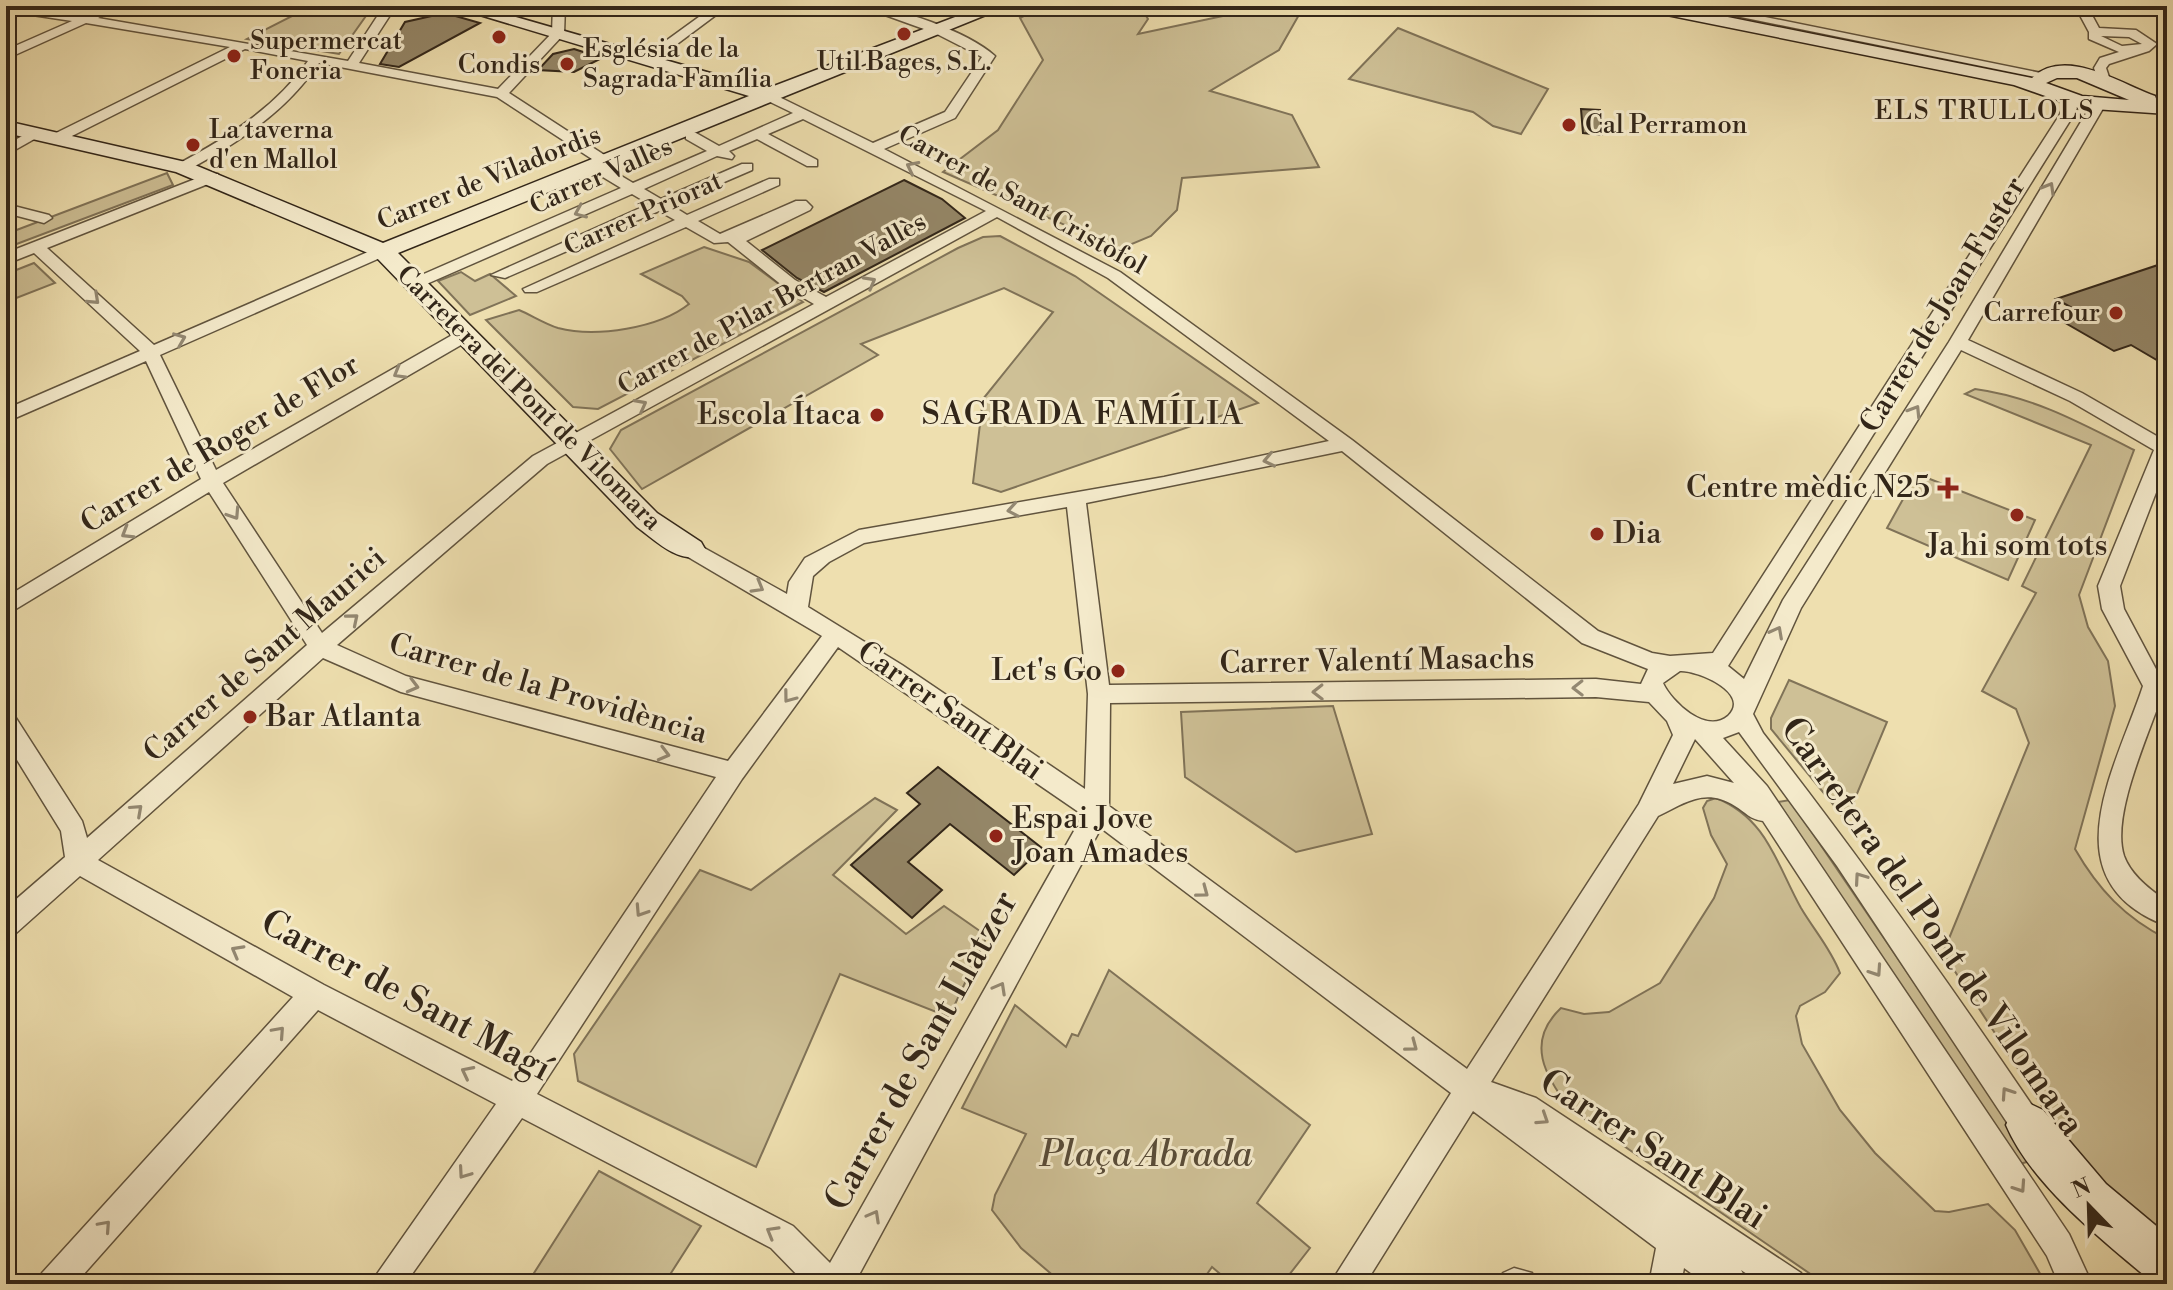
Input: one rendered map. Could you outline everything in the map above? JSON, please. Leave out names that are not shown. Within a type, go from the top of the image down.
[{"type":"street","points":[[6,55],[115,6]]},
{"type":"street","points":[[351,66],[390,6]]},
{"type":"street","name":"Carrer de Sant Cristòfol","points":[[459,6],[737,85],[805,113],[1114,275],[1345,444]]},
{"type":"street","points":[[501,94],[558,34],[559,6]]},
{"type":"street","points":[[649,59],[722,6]]},
{"type":"street","points":[[866,6],[939,30],[989,56],[950,115],[874,148]]},
{"type":"street","name":"Carrer de Viladordis","points":[[6,416],[383,251],[735,108],[999,6]]},
{"type":"street","points":[[1647,6],[1694,11],[2044,81],[2067,99],[2167,106]]},
{"type":"street","points":[[2081,6],[2099,37],[2138,50]]},
{"type":"street","points":[[6,7],[243,45],[501,94],[633,189],[719,240],[801,204],[805,207],[735,240],[789,283],[828,305]]},
{"type":"street","points":[[1694,11],[2019,80],[2044,81],[2090,66],[2099,37]]},
{"type":"street","points":[[2099,37],[2132,33],[2151,44]]},
{"type":"street","points":[[2113,100],[2100,68],[2104,61],[2167,39]]},
{"type":"street","points":[[6,151],[48,135],[243,45]]},
{"type":"street","points":[[183,167],[263,119],[303,80],[315,60]]},
{"type":"street","points":[[2074,73],[2104,80]]},
{"type":"street","points":[[735,108],[743,93],[737,85]]},
{"type":"street","name":"Carrer de Joan Fuster","points":[[1693,662],[1719,661],[2066,116],[2070,108],[2067,99]]},
{"type":"street","name":"Carrer de Joan Fuster","points":[[1743,709],[1791,606],[2113,100]]},
{"type":"street","name":"Carrer Vallès","points":[[416,283],[805,113]]},
{"type":"street","name":"Carretera del Pont de Vilomara","points":[[6,127],[183,167],[383,251],[652,525],[690,549]]},
{"type":"street","points":[[758,134],[812,163]]},
{"type":"street","points":[[691,136],[747,167]]},
{"type":"street","points":[[499,275],[747,167]]},
{"type":"street","name":"Carrer Priorat","points":[[531,289],[774,182],[747,167]]},
{"type":"street","points":[[6,259],[213,177]]},
{"type":"street","points":[[6,208],[44,218]]},
{"type":"street","name":"Carrer de Pilar Bertran Vallès","points":[[572,442],[997,211]]},
{"type":"street","points":[[36,247],[150,351],[212,481],[320,647]]},
{"type":"street","name":"Carrer de Roger de Flor","points":[[6,607],[212,481],[467,334]]},
{"type":"street","points":[[1958,342],[2076,397],[2165,449],[2109,586],[2113,609],[2154,686],[2112,814],[2108,845],[2120,873],[2134,892],[2167,914]]},
{"type":"street","name":"Carrer de Sant Maurici","points":[[6,925],[320,647],[540,460],[572,442]]},
{"type":"street","points":[[798,611],[795,591],[800,575],[821,557],[859,537],[1076,499],[1345,444],[1590,637],[1649,661],[1669,664],[1693,662],[1721,672],[1732,681],[1743,709],[1725,728],[1688,723],[1655,694],[1654,678],[1669,664]]},
{"type":"street","points":[[1076,499],[1099,694],[1097,813]]},
{"type":"street","name":"Carrer Sant Blai","points":[[690,549],[861,648],[1097,813],[1733,1284]]},
{"type":"street","points":[[386,1284],[518,1098],[733,772],[835,635]]},
{"type":"street","name":"Carrer de la Providència","points":[[320,647],[401,683],[733,772]]},
{"type":"street","name":"Carrer Valentí Masachs","points":[[1099,694],[1596,688],[1655,694]]},
{"type":"street","name":"Carretera del Pont de Vilomara","points":[[1743,709],[1755,740],[1846,858],[1908,946],[2091,1222],[2159,1284]]},
{"type":"street","points":[[6,722],[73,829],[79,862]]},
{"type":"street","points":[[1346,1284],[1648,811],[1688,723]]},
{"type":"street","name":"Carretera del Pont de Vilomara","points":[[1688,723],[1758,793],[2058,1245],[2076,1284]]},
{"type":"street","points":[[1648,811],[1677,790],[1694,786],[1715,787],[1736,792],[1784,834]]},
{"type":"street","name":"Carrer de Sant Llàtzer","points":[[836,1284],[1097,813]]},
{"type":"street","name":"Carrer de Sant Magí","points":[[79,862],[314,994],[782,1237],[829,1284]]},
{"type":"street","points":[[53,1284],[314,994]]},
{"type":"street","name":"Carrer Sant Blai","points":[[1471,1090],[1526,1108],[1790,1284]]},
{"type":"street","points":[[2028,1125],[2090,1200],[2167,1265]]},
{"type":"street","points":[[1665,1284],[1673,1242]]},
{"type":"street","points":[[1514,1284],[1521,1284]]},
{"type":"green space","points":[[297,6],[373,6],[339,54],[247,39],[306,9]]},
{"type":"green space","points":[[1042,6],[1140,6],[1148,19],[1138,34],[1270,6],[1304,6],[1279,50],[1210,91],[1292,115],[1319,167],[1182,178],[1177,210],[1151,236],[1120,249],[943,172],[998,130],[1043,60],[1020,18]]},
{"type":"green space","points":[[1398,28],[1548,89],[1521,134],[1493,126],[1473,112],[1349,79]]},
{"type":"green space","points":[[167,173],[173,185],[6,248],[6,234]]},
{"type":"green space","points":[[1000,236],[1075,276],[1258,403],[1001,492],[973,483],[983,399],[1053,312],[1004,288],[861,344],[878,355],[642,489],[610,449],[621,430],[958,248],[983,237]]},
{"type":"green space","points":[[704,247],[749,262],[803,302],[598,409],[573,407],[486,320],[519,310],[558,328],[573,331],[608,331],[644,325],[689,304],[682,296],[641,274]]},
{"type":"green space","points":[[34,263],[55,283],[6,302],[6,274]]},
{"type":"green space","points":[[461,272],[475,281],[490,274],[516,296],[470,315],[438,281]]},
{"type":"green space","points":[[1975,389],[2037,405],[2134,450],[2079,595],[2088,627],[2108,661],[2115,706],[2075,849],[2093,877],[2125,912],[2167,939],[2167,1238],[2079,1163],[1943,953],[2029,743],[2016,709],[1982,691],[2036,593],[2022,586],[2091,445],[1965,394]]},
{"type":"green space","points":[[1917,474],[2035,520],[2008,580],[1887,528]]},
{"type":"green space","points":[[1789,680],[1887,722],[1846,820],[1771,729],[1771,718]]},
{"type":"green space","points":[[1333,706],[1372,834],[1296,852],[1185,777],[1181,712]]},
{"type":"green space","points":[[875,798],[897,810],[833,875],[906,934],[944,906],[987,936],[949,1017],[840,974],[756,1167],[578,1081],[574,1054],[700,870],[751,890]]},
{"type":"green space","points":[[1716,798],[1747,818],[1769,844],[1801,908],[1840,973],[1825,992],[1800,1006],[1796,1016],[1802,1044],[1840,1110],[1875,1153],[1935,1211],[1949,1212],[1988,1204],[2015,1230],[2046,1284],[1825,1284],[1570,1109],[1561,1097],[1547,1072],[1541,1046],[1550,1021],[1561,1008],[1584,1014],[1609,1012],[1660,983],[1714,898],[1727,864],[1711,835],[1703,808],[1707,801]]},
{"type":"green space","points":[[1790,800],[2035,1160],[2019,1164],[1778,802]]},
{"type":"green space","name":"Plaça Abrada","points":[[1109,970],[1310,1125],[1257,1203],[1310,1248],[1282,1284],[1232,1284],[1212,1267],[1200,1284],[1063,1284],[1021,1248],[992,1210],[995,1195],[1026,1134],[962,1108],[1015,1005],[1066,1047],[1072,1034],[1078,1036]]},
{"type":"green space","points":[[599,1171],[701,1226],[664,1284],[527,1284]]},
{"type":"building","points":[[445,13],[480,23],[399,67],[380,64],[405,22]]},
{"type":"building","name":"Església de la Sagrada Família","points":[[574,49],[602,58],[574,72],[538,70],[553,54]]},
{"type":"building","points":[[1581,109],[1600,110],[1602,135],[1583,133]]},
{"type":"building","points":[[904,180],[942,199],[965,218],[824,292],[797,278],[762,250]]},
{"type":"building","name":"Carrefour","points":[[2167,262],[2167,366],[2131,345],[2114,351],[2055,317],[2076,310],[2056,299]]},
{"type":"building","name":"Espai Jove Joan Amades","points":[[938,767],[1042,848],[1014,875],[950,824],[908,862],[942,890],[912,918],[851,865],[920,804],[907,793]]},
{"type":"place","name":"Util Bages, S.L.","points":[[904,34]]},
{"type":"place","name":"Condis","points":[[499,37]]},
{"type":"place","name":"Supermercat Foneria","points":[[234,56]]},
{"type":"place","name":"Església de la Sagrada Família","points":[[567,64]]},
{"type":"place","name":"Cal Perramon","points":[[1569,125]]},
{"type":"place","name":"La taverna d'en Mallol","points":[[193,145]]},
{"type":"place","name":"Carrefour","points":[[2116,313]]},
{"type":"place","name":"Escola Ítaca","points":[[877,415]]},
{"type":"place","name":"Centre mèdic N25","points":[[1948,488]]},
{"type":"place","name":"Ja hi som tots","points":[[2017,515]]},
{"type":"place","name":"Dia","points":[[1597,534]]},
{"type":"place","name":"Let's Go","points":[[1118,671]]},
{"type":"place","name":"Bar Atlanta","points":[[250,717]]},
{"type":"place","name":"Espai Jove Joan Amades","points":[[996,836]]},
{"type":"district","name":"ELS TRULLOLS","points":[[1985,111]]},
{"type":"district","name":"SAGRADA FAMÍLIA","points":[[1083,414]]}]
